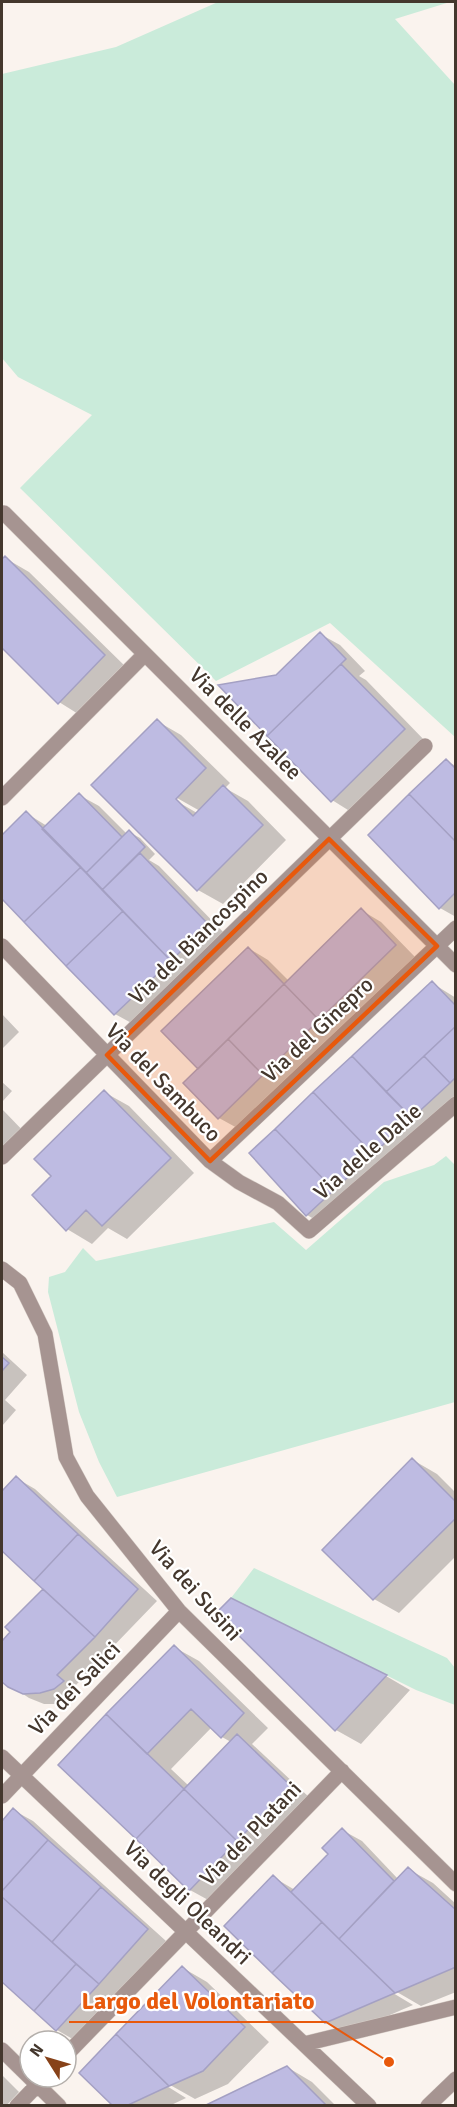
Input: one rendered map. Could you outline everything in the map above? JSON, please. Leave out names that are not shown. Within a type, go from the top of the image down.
[{"type":"street","name":"Via delle Azalee","points":[[4,513],[456,965]]},
{"type":"street","points":[[2,798],[145,654]]},
{"type":"street","name":"Via del Biancospino","points":[[2,1157],[425,746]]},
{"type":"street","name":"Via del Ginepro","points":[[210,1161],[456,928]]},
{"type":"street","name":"Via del Sambuco","points":[[2,946],[210,1161],[238,1182],[278,1203],[309,1232]]},
{"type":"street","name":"Via delle Dalie","points":[[309,1232],[456,1104]]},
{"type":"street","name":"Via dei Susini","points":[[2,1269],[20,1283],[45,1334],[66,1457],[87,1496],[179,1611],[456,1884]]},
{"type":"street","name":"Via dei Salici","points":[[2,1796],[179,1611]]},
{"type":"street","name":"Via degli Oleandri","points":[[2,1757],[369,2106]]},
{"type":"street","name":"Via dei Platani","points":[[78,2043],[342,1771]]},
{"type":"street","points":[[304,2044],[456,2007]]},
{"type":"street","points":[[2,2050],[18,2063]]},
{"type":"street","points":[[428,2106],[456,2079]]},
{"type":"street","points":[[17,2106],[33,2089]]},
{"type":"street","points":[[47,2089],[59,2106]]},
{"type":"highlighted area","points":[[329,839],[437,946],[210,1161],[107,1055]]},
{"type":"green space","points":[[218,2],[450,2],[395,19],[455,85],[455,737],[330,623],[216,681],[20,488],[92,415],[18,377],[2,358],[2,74],[116,47]]},
{"type":"green space","points":[[446,1156],[456,1166],[455,1402],[117,1497],[99,1462],[79,1412],[48,1292],[49,1277],[65,1272],[83,1248],[96,1261],[274,1222],[306,1250],[384,1182],[434,1165]]},
{"type":"green space","points":[[254,1568],[447,1658],[455,1668],[455,1705],[416,1690],[231,1598]]},
{"type":"building","points":[[5,556],[105,655],[58,704],[2,648],[2,559]]},
{"type":"building","points":[[320,632],[346,659],[267,736],[218,685],[276,675]]},
{"type":"building","points":[[341,664],[405,729],[331,802],[267,736]]},
{"type":"building","points":[[157,719],[206,768],[176,799],[193,816],[223,785],[263,825],[197,891],[91,785]]},
{"type":"building","points":[[446,759],[456,769],[456,842],[409,794]]},
{"type":"building","points":[[79,793],[122,837],[86,873],[42,829]]},
{"type":"building","points":[[409,794],[456,842],[456,892],[439,909],[368,835]]},
{"type":"building","points":[[26,811],[81,867],[24,922],[2,899],[2,835]]},
{"type":"building","points":[[129,830],[145,847],[102,890],[86,873]]},
{"type":"building","points":[[140,853],[208,924],[171,961],[102,890]]},
{"type":"building","points":[[81,867],[123,911],[66,966],[24,922]]},
{"type":"building","points":[[361,908],[396,945],[319,1020],[284,984]]},
{"type":"building","points":[[123,911],[171,961],[114,1015],[66,966]]},
{"type":"building","points":[[248,947],[284,984],[198,1069],[161,1031]]},
{"type":"building","points":[[432,981],[456,1006],[456,1026],[386,1092],[352,1056]]},
{"type":"building","points":[[284,984],[319,1020],[263,1075],[228,1039]]},
{"type":"building","points":[[456,1026],[456,1077],[450,1083],[424,1056]]},
{"type":"building","points":[[228,1039],[263,1075],[218,1119],[183,1083]]},
{"type":"building","points":[[352,1056],[412,1118],[373,1154],[313,1092]]},
{"type":"building","points":[[424,1056],[450,1083],[412,1118],[386,1092]]},
{"type":"building","points":[[104,1090],[171,1158],[102,1226],[86,1210],[66,1231],[32,1195],[51,1176],[34,1159]]},
{"type":"building","points":[[313,1092],[373,1154],[334,1190],[275,1129]]},
{"type":"building","points":[[275,1129],[334,1190],[306,1216],[249,1153]]},
{"type":"building","points":[[2,1357],[9,1363],[2,1371]]},
{"type":"building","points":[[412,1458],[456,1502],[456,1518],[373,1600],[322,1550]]},
{"type":"building","points":[[16,1476],[78,1534],[34,1581],[2,1551],[2,1491]]},
{"type":"building","points":[[78,1534],[138,1589],[95,1637],[34,1581]]},
{"type":"building","points":[[43,1589],[95,1637],[57,1675],[64,1681],[54,1689],[23,1694],[2,1682],[2,1641],[10,1632],[5,1627]]},
{"type":"building","points":[[231,1598],[387,1675],[335,1731],[216,1613]]},
{"type":"building","points":[[174,1645],[244,1713],[221,1738],[191,1709],[147,1754],[106,1714]]},
{"type":"building","points":[[106,1714],[184,1789],[136,1839],[58,1765]]},
{"type":"building","points":[[237,1734],[291,1786],[237,1841],[184,1789]]},
{"type":"building","points":[[184,1789],[237,1841],[189,1891],[136,1839]]},
{"type":"building","points":[[13,1808],[48,1840],[2,1891],[2,1821]]},
{"type":"building","points":[[342,1828],[394,1881],[339,1939],[291,1892],[328,1854],[322,1848]]},
{"type":"building","points":[[48,1840],[101,1887],[52,1942],[2,1897],[2,1891]]},
{"type":"building","points":[[408,1867],[456,1910],[456,1967],[395,1993],[339,1939]]},
{"type":"building","points":[[273,1875],[322,1922],[272,1973],[224,1926]]},
{"type":"building","points":[[101,1887],[148,1929],[99,1984],[52,1942]]},
{"type":"building","points":[[2,1897],[76,1964],[34,2011],[2,1982]]},
{"type":"building","points":[[322,1922],[395,1993],[325,2023],[272,1973]]},
{"type":"building","points":[[76,1964],[99,1984],[58,2029],[54,2029],[34,2011]]},
{"type":"building","points":[[182,1966],[245,2027],[203,2071],[169,2086],[116,2034]]},
{"type":"building","points":[[116,2034],[169,2086],[126,2106],[113,2106],[79,2073]]},
{"type":"building","points":[[287,2066],[327,2106],[204,2106]]},
{"type":"place","name":"Largo del Volontariato","points":[[389,2062]]}]
